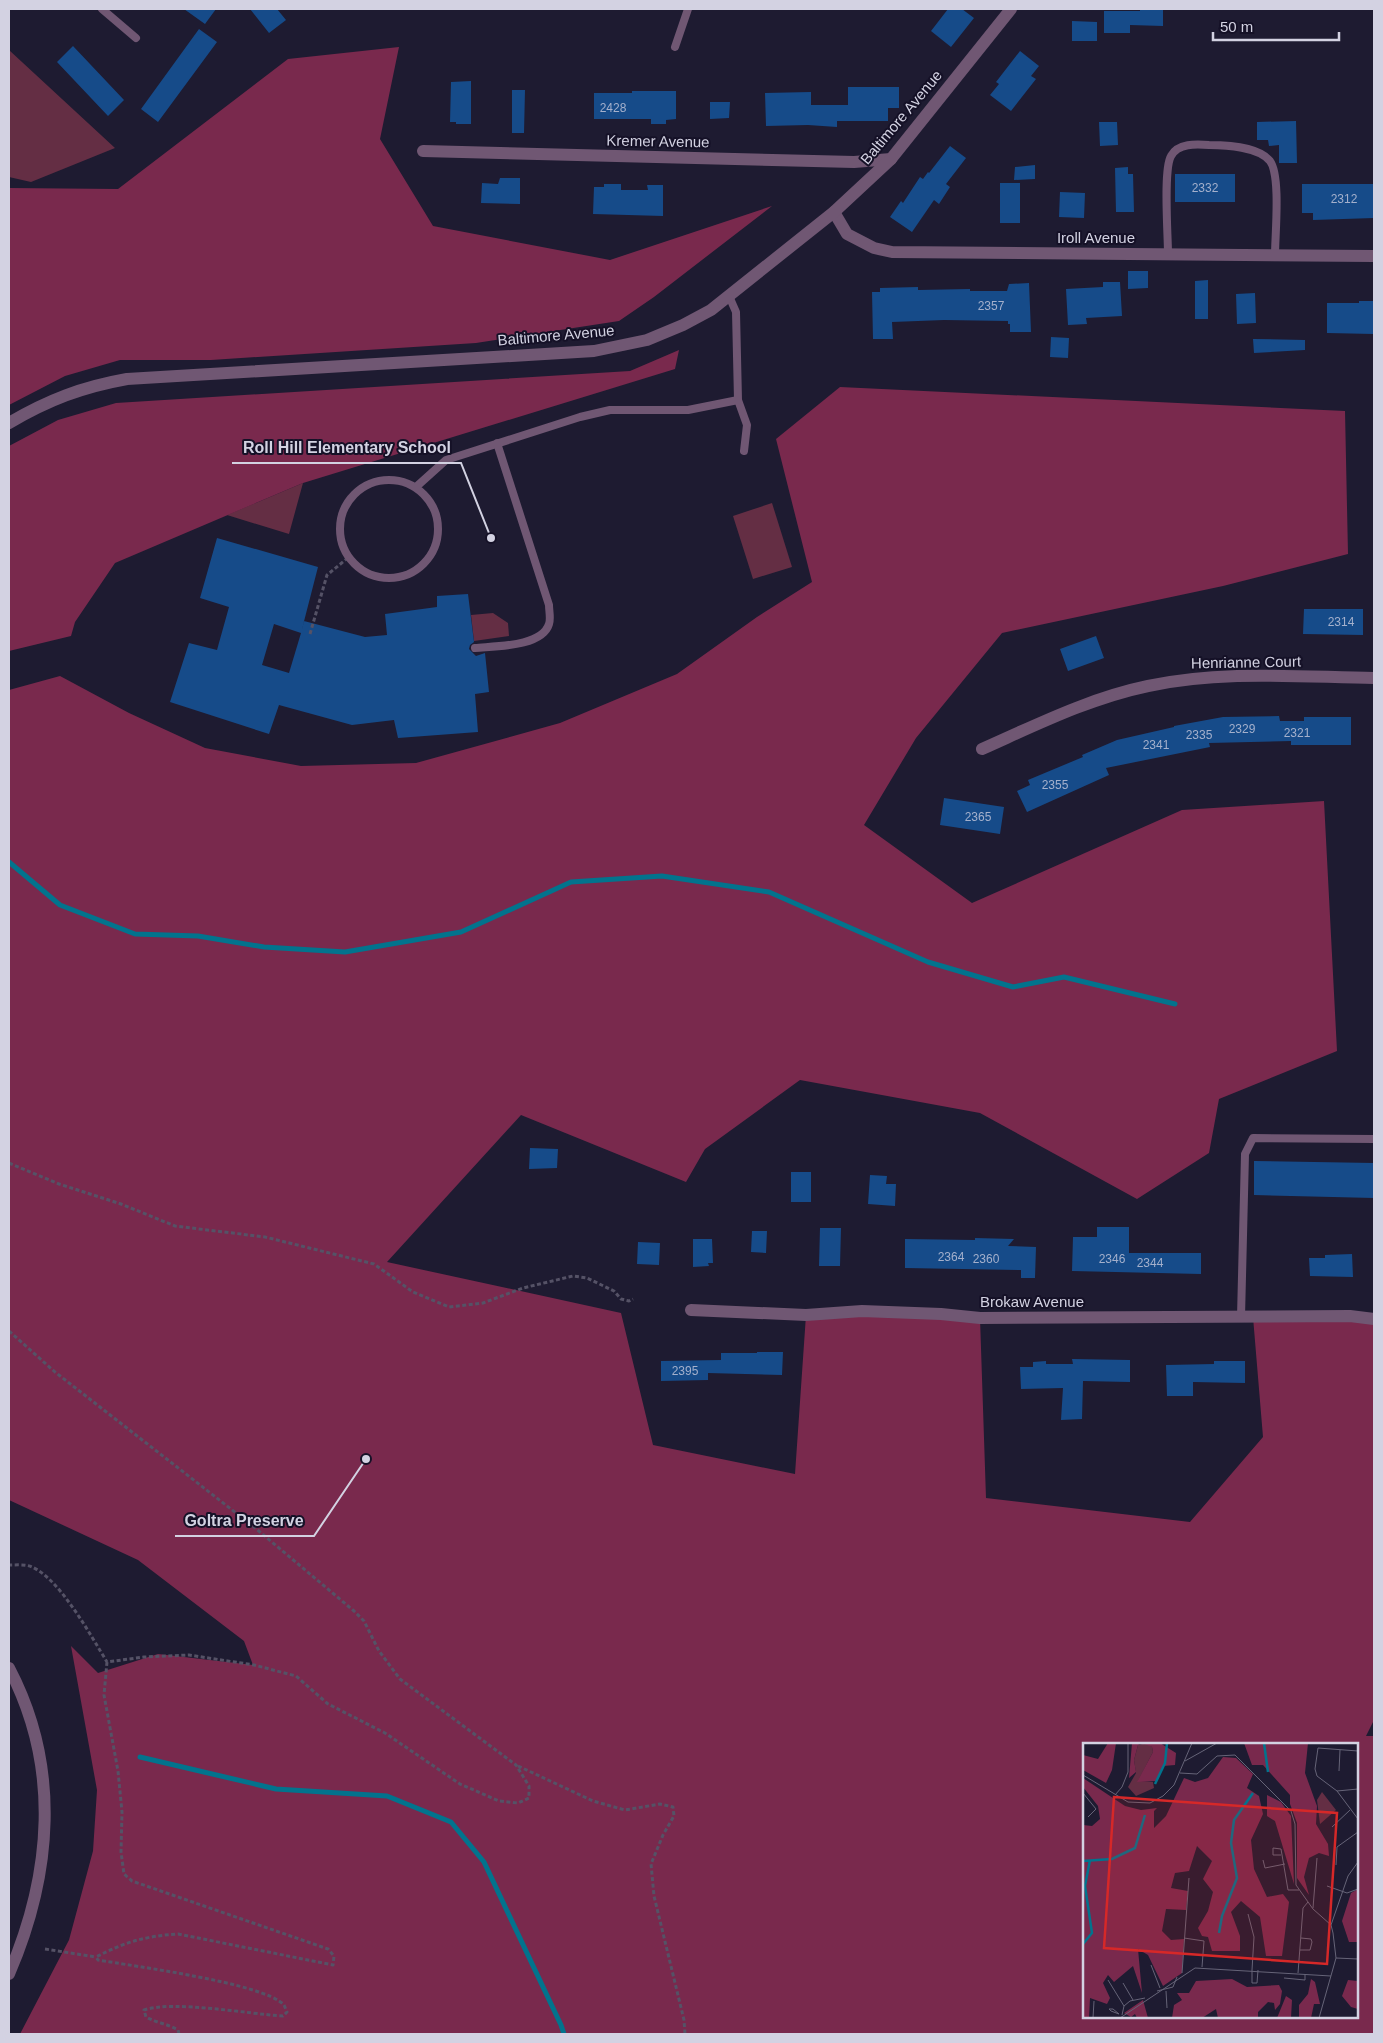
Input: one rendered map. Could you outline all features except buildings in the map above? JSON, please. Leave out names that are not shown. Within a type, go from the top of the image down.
[{"type":"street","name":"Baltimore Avenue","points":[[9,423],[36,406],[65,394],[96,384],[127,379],[594,351],[617,348],[647,340],[683,325],[711,310],[834,212],[891,159],[1011,9]]},
{"type":"street","name":"Kremer Avenue","points":[[424,152],[854,162],[891,159]]},
{"type":"street","name":"Iroll Avenue","points":[[834,212],[847,234],[874,248],[892,252],[1374,256]]},
{"type":"street","name":"Henrianne Court","points":[[982,749],[1059,714],[1102,698],[1156,684],[1185,679],[1231,676],[1374,678]]},
{"type":"street","name":"Brokaw Avenue","points":[[690,1310],[806,1315],[862,1311],[941,1314],[980,1318],[1350,1316],[1374,1320]]},
{"type":"street","points":[[9,1668],[29,1715],[38,1749],[43,1781],[45,1818],[43,1854],[32,1913],[9,1974]]},
{"type":"lane","points":[[102,9],[136,38]]},
{"type":"lane","points":[[675,48],[688,9]]},
{"type":"lane","points":[[1168,254],[1170,156],[1177,149],[1197,144],[1247,149],[1260,153],[1270,160],[1276,183],[1275,255]]},
{"type":"lane","points":[[729,296],[736,312],[738,400],[747,425],[744,451]]},
{"type":"lane","points":[[416,487],[446,460],[580,417],[610,410],[688,410],[738,400]]},
{"type":"lane","points":[[475,648],[532,641],[544,633],[549,624],[549,605],[497,444]]},
{"type":"lane","points":[[383,480],[400,480],[416,487],[428,499],[436,514],[438,531],[436,540],[434,548],[425,562],[407,574],[391,578],[374,576],[358,568],[349,557],[342,541],[340,524],[344,508],[353,495],[367,485],[383,480]]},
{"type":"lane","points":[[1241,1317],[1245,1154],[1253,1138],[1374,1139]]},
{"type":"path","points":[[310,634],[327,575],[349,557]]},
{"type":"path","points":[[9,1163],[59,1184],[121,1204],[175,1226],[265,1237],[374,1264],[413,1292],[449,1307],[483,1304],[523,1288],[573,1276],[587,1278],[614,1292],[620,1299],[628,1301],[633,1299]]},
{"type":"path","points":[[9,1331],[55,1372],[254,1527],[354,1611],[364,1621],[379,1651],[400,1679],[516,1765],[593,1801],[626,1810],[660,1804],[674,1807],[674,1816],[663,1835],[651,1864],[654,1896],[684,2020],[685,2034]]},
{"type":"path","points":[[9,1565],[31,1566],[44,1574],[61,1592],[108,1662],[104,1695],[118,1771],[122,1812],[121,1852],[124,1874],[132,1881],[328,1949],[334,1956],[334,1966],[178,1934],[155,1935],[120,1944],[96,1957]]},
{"type":"path","points":[[108,1662],[144,1657],[189,1655],[254,1665],[296,1676],[328,1704],[385,1733],[460,1784],[498,1801],[518,1803],[528,1798],[529,1786],[516,1765]]},
{"type":"path","points":[[45,1949],[96,1957],[98,1960],[226,1983],[267,1996],[284,2005],[287,2012],[283,2016],[191,2008],[154,2007],[144,2010],[146,2017],[157,2024],[178,2030],[179,2034]]},
{"type":"shaded area","points":[[399,47],[380,139],[433,226],[610,260],[772,206],[654,297],[619,321],[476,343],[211,360],[120,360],[65,376],[9,405],[9,188],[118,189],[288,59]]},
{"type":"shaded area","points":[[9,50],[115,148],[31,182],[9,177]]},
{"type":"shaded area","points":[[679,350],[675,369],[303,483],[115,563],[75,622],[71,636],[9,651],[9,446],[58,420],[116,403],[630,371]]},
{"type":"shaded area","points":[[840,387],[1345,411],[1348,554],[1223,586],[1002,633],[916,738],[864,825],[972,903],[1182,810],[1324,801],[1337,1051],[1219,1099],[1209,1153],[1137,1199],[980,1113],[800,1080],[705,1149],[686,1182],[521,1115],[387,1262],[621,1313],[653,1445],[795,1474],[806,1315],[980,1318],[986,1498],[1190,1522],[1263,1437],[1253,1317],[1374,1319],[1374,1720],[1366,1736],[1374,1736],[1374,2034],[20,2034],[69,1940],[93,1851],[97,1790],[71,1646],[98,1673],[158,1654],[253,1665],[244,1641],[138,1560],[9,1500],[9,690],[60,676],[129,713],[205,748],[301,766],[416,763],[560,723],[677,674],[757,617],[812,582],[776,439]]},
{"type":"shaded area","points":[[303,483],[289,534],[227,515]]},
{"type":"shaded area","points":[[772,503],[792,567],[753,579],[733,516]]},
{"type":"shaded area","points":[[493,613],[508,623],[509,636],[474,641],[471,615]]},
{"type":"waterway","points":[[9,862],[60,905],[135,934],[198,936],[264,947],[345,952],[461,932],[571,882],[662,876],[769,892],[928,962],[1013,987],[1064,977],[1175,1004]]},
{"type":"waterway","points":[[140,1757],[276,1789],[387,1796],[451,1822],[484,1862],[564,2034]]},
{"type":"place","name":"Roll Hill Elementary School","points":[[491,538]]},
{"type":"place","name":"Goltra Preserve","points":[[366,1459]]}]
